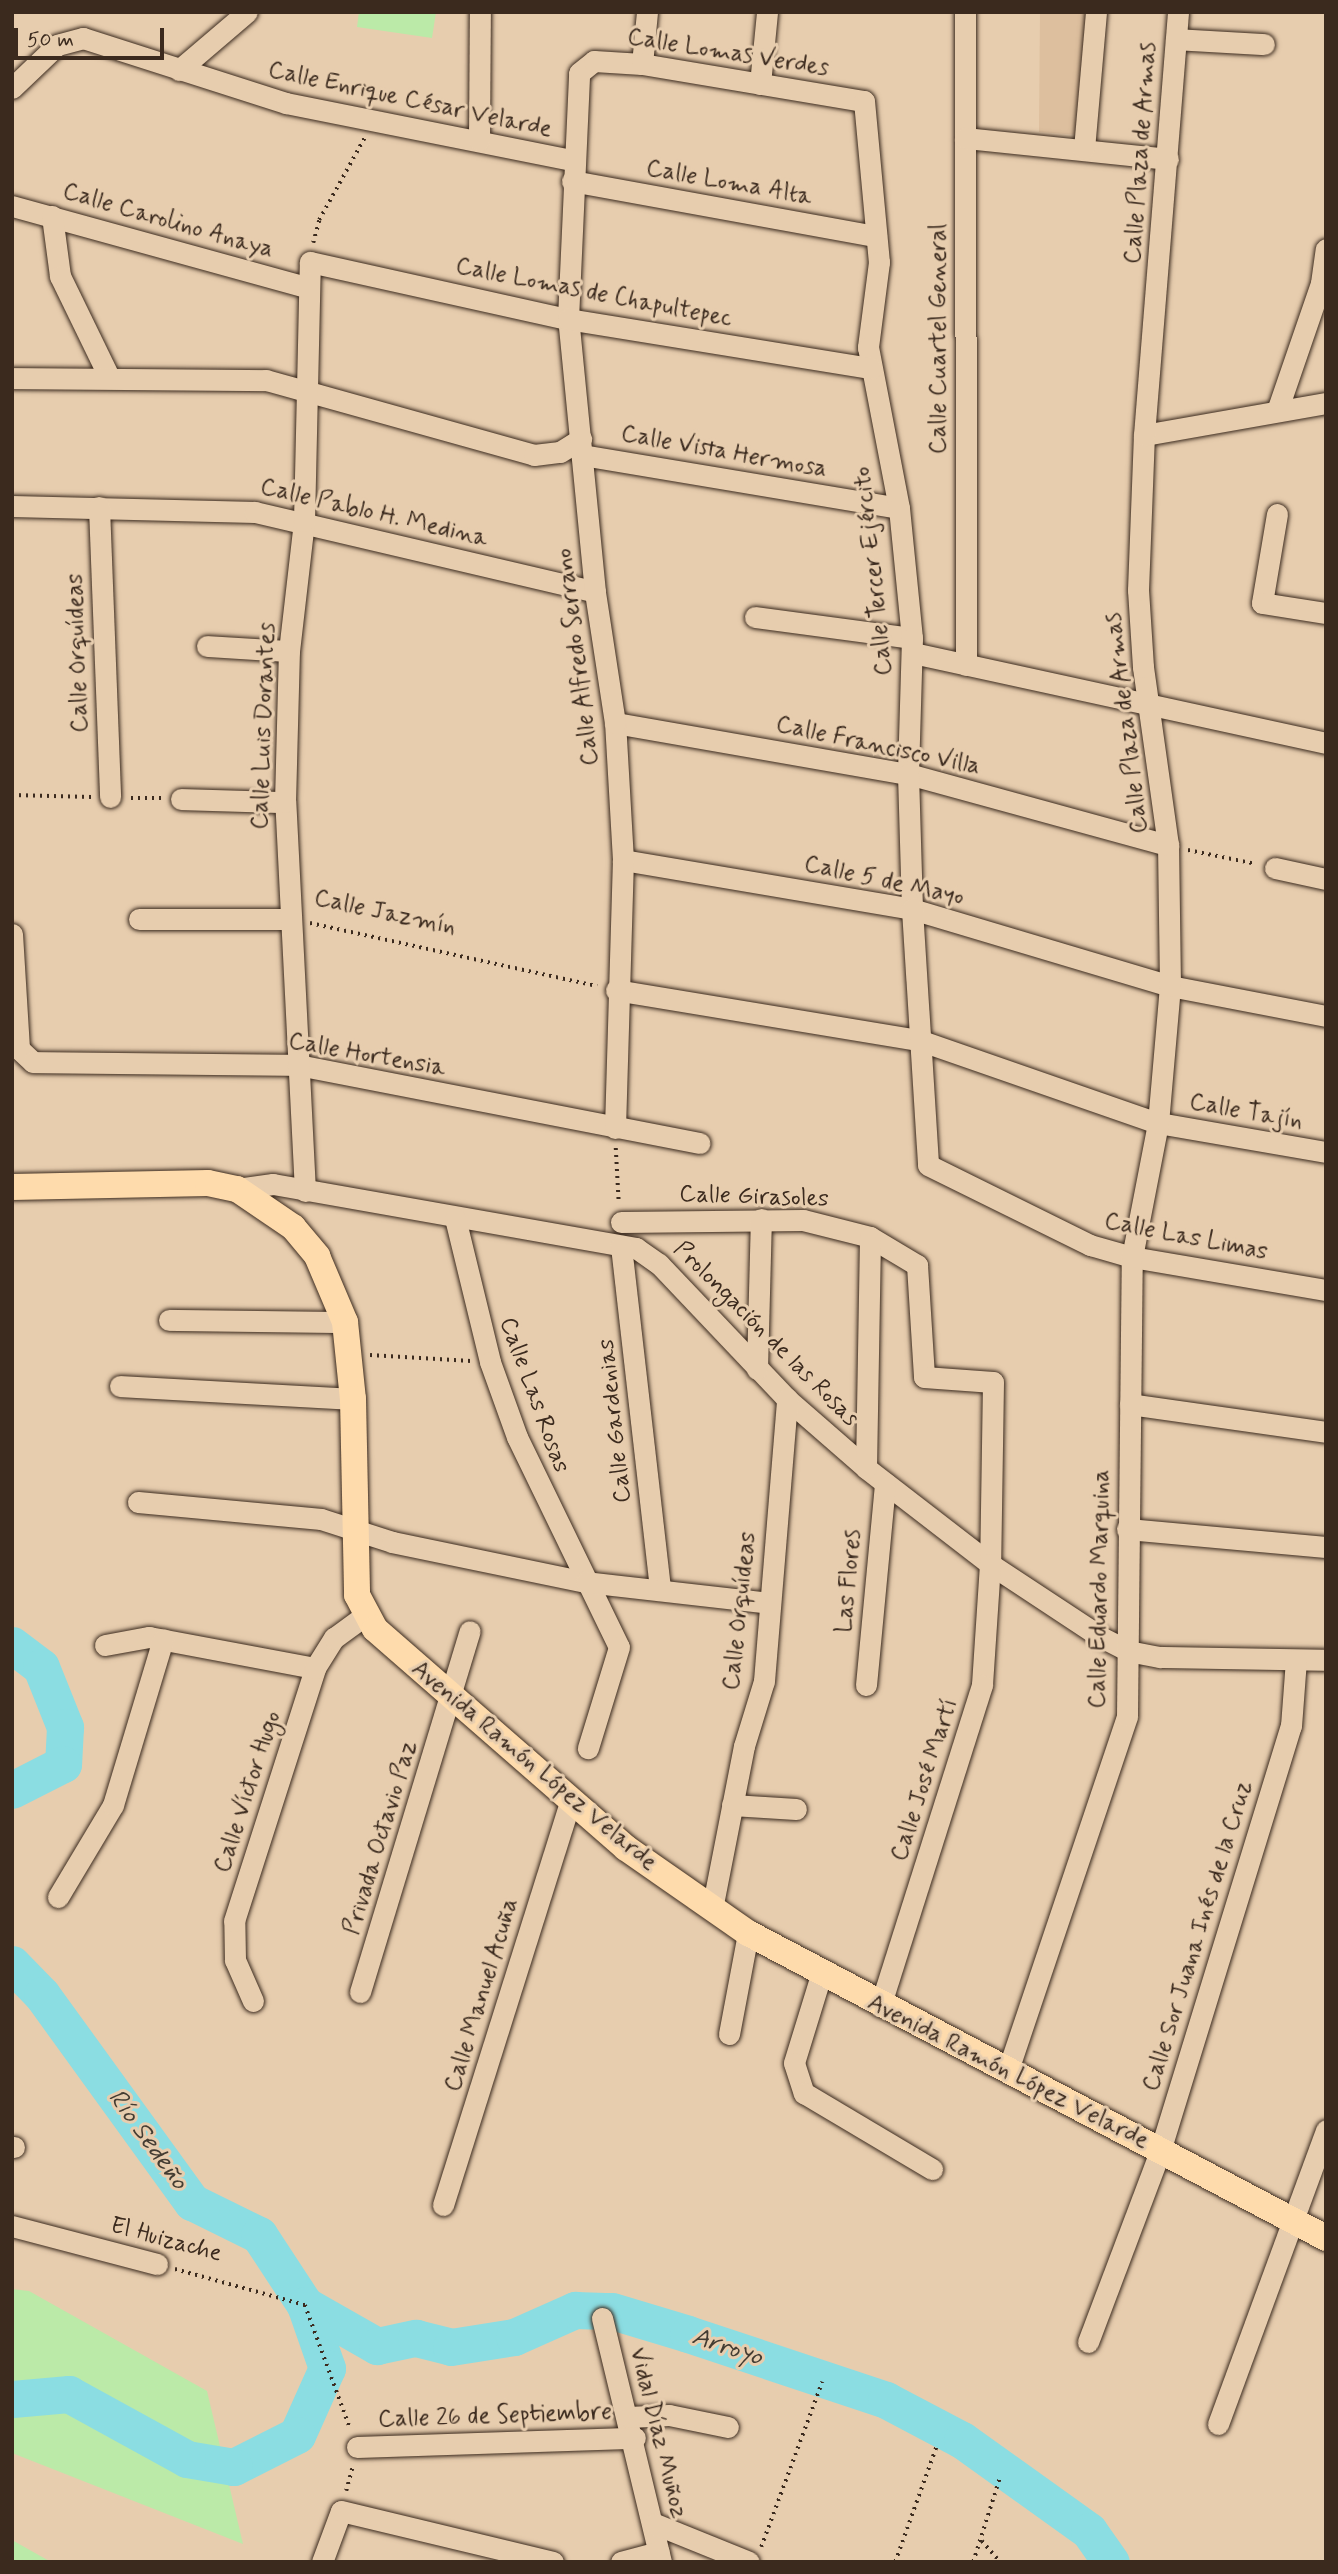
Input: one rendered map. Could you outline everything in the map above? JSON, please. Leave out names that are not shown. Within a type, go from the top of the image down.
[{"type":"main road","points":[[12,1186],[208,1183],[237,1189],[293,1227],[317,1256],[345,1322],[351,1354],[357,1595],[365,1616]]},
{"type":"main road","name":"Avenida Ramón López Velarde","points":[[365,1616],[452,1699],[570,1801],[712,1909],[748,1933],[821,1975],[1008,2070],[1326,2238]]},
{"type":"street","points":[[178,70],[247,12]]},
{"type":"street","points":[[480,12],[480,140]]},
{"type":"street","points":[[642,64],[647,12]]},
{"type":"street","points":[[760,84],[767,12]]},
{"type":"street","name":"Calle Cuartel General","points":[[965,12],[966,665]]},
{"type":"street","points":[[1084,149],[1096,12]]},
{"type":"street","name":"Calle Plaza de Armas","points":[[1132,1258],[1158,1124],[1170,986],[1168,845],[1138,629],[1144,435],[1178,12]]},
{"type":"street","name":"Calle Enrique César Velarde","points":[[12,88],[42,56],[68,39],[83,38],[247,93],[373,123],[480,140],[572,171]]},
{"type":"street","points":[[1176,39],[1264,44]]},
{"type":"street","name":"Calle Lomas Verdes","points":[[584,64],[642,64],[864,102]]},
{"type":"street","name":"Calle Alfredo Serrano","points":[[584,64],[579,73],[572,171],[568,319],[595,592],[615,723],[623,860],[616,990],[615,1128]]},
{"type":"street","name":"Calle Tercer Ejército","points":[[864,102],[878,281],[868,324],[871,368],[899,509],[913,645],[908,774],[912,909],[928,1165]]},
{"type":"street","points":[[965,138],[1168,159]]},
{"type":"street","name":"Calle Loma Alta","points":[[572,171],[876,236]]},
{"type":"street","name":"Calle Carolino Anaya","points":[[12,206],[309,288]]},
{"type":"street","points":[[52,216],[60,276],[109,377]]},
{"type":"street","points":[[1277,411],[1323,282],[1326,249]]},
{"type":"street","name":"Calle Luis Dorantes","points":[[305,1191],[285,802],[289,651],[304,521],[310,262]]},
{"type":"street","name":"Calle Lomas de Chapultepec","points":[[310,262],[568,319],[871,368]]},
{"type":"street","points":[[12,378],[240,378],[307,390],[534,455],[581,447]]},
{"type":"street","points":[[1144,435],[1326,403]]},
{"type":"street","name":"Calle Vista Hermosa","points":[[581,447],[899,509]]},
{"type":"street","name":"Calle Pablo H. Medina","points":[[12,506],[234,510],[304,521],[595,592]]},
{"type":"street","name":"Calle Orquídeas","points":[[99,507],[110,797]]},
{"type":"street","points":[[1276,513],[1262,603],[1326,613]]},
{"type":"street","points":[[755,617],[913,645],[966,665],[1326,743]]},
{"type":"street","points":[[207,646],[289,651]]},
{"type":"street","name":"Calle Francisco Villa","points":[[615,723],[908,774],[1168,845]]},
{"type":"street","points":[[181,799],[285,802]]},
{"type":"street","name":"Calle 5 de Mayo","points":[[623,860],[912,909],[1170,986],[1326,1017]]},
{"type":"street","points":[[1275,868],[1326,879]]},
{"type":"street","name":"Calle Jazmín","points":[[139,919],[290,919]]},
{"type":"street","name":"Calle Hortensia","points":[[12,934],[19,1049],[24,1058],[33,1062],[298,1065],[700,1143]]},
{"type":"street","name":"Calle Tajín","points":[[616,990],[919,1040],[1158,1124],[1326,1152]]},
{"type":"street","name":"Calle Las Limas","points":[[928,1165],[1053,1229],[1132,1258],[1326,1290]]},
{"type":"street","name":"Prolongación de las Rosas","points":[[237,1189],[273,1184],[636,1248],[659,1264],[787,1399],[866,1468],[990,1564],[1128,1651],[1160,1657],[1326,1660]]},
{"type":"street","name":"Calle Las Rosas","points":[[455,1217],[490,1362],[517,1437],[586,1582]]},
{"type":"street","points":[[757,1369],[761,1219]]},
{"type":"street","name":"Calle Girasoles","points":[[621,1222],[803,1220],[870,1237],[917,1265]]},
{"type":"street","points":[[866,1468],[870,1237]]},
{"type":"street","name":"Calle Gardenias","points":[[621,1247],[660,1590]]},
{"type":"street","name":"Calle Eduardo Marquina","points":[[1008,2070],[1127,1716],[1132,1258]]},
{"type":"street","name":"Calle José Martí","points":[[880,2006],[982,1685],[990,1564],[993,1381],[924,1377],[917,1265]]},
{"type":"street","points":[[169,1320],[345,1322]]},
{"type":"street","points":[[120,1386],[353,1399]]},
{"type":"street","name":"Calle Orquídeas","points":[[712,1909],[732,1805],[764,1681],[787,1399]]},
{"type":"street","points":[[1130,1404],[1326,1432]]},
{"type":"street","name":"Las Flores","points":[[866,1685],[885,1483]]},
{"type":"street","points":[[138,1502],[321,1519],[391,1542],[586,1582],[770,1603]]},
{"type":"street","points":[[1127,1529],[1326,1547]]},
{"type":"street","points":[[586,1582],[619,1647],[588,1748]]},
{"type":"street","name":"Calle Víctor Hugo","points":[[253,2001],[235,1960],[234,1921],[316,1668],[334,1638],[365,1616]]},
{"type":"street","name":"Privada Octavio Paz","points":[[360,1992],[452,1699],[470,1631]]},
{"type":"street","points":[[105,1645],[163,1639],[316,1668]]},
{"type":"street","points":[[58,1897],[113,1805],[163,1639]]},
{"type":"street","name":"Calle Sor Juana Inés de la Cruz","points":[[1088,2342],[1160,2151],[1291,1726],[1296,1660]]},
{"type":"street","name":"Calle Manuel Acuña","points":[[443,2204],[570,1801]]},
{"type":"street","points":[[732,1805],[796,1810]]},
{"type":"street","points":[[729,2034],[748,1933]]},
{"type":"street","points":[[821,1975],[794,2063],[804,2093],[932,2169]]},
{"type":"street","points":[[1218,2424],[1295,2222],[1326,2130]]},
{"type":"street","name":"El Huizache","points":[[12,2226],[156,2264]]},
{"type":"street","name":"Vidal Díaz Muñoz","points":[[602,2318],[632,2428],[660,2557]]},
{"type":"street","name":"Calle 26 de Septiembre","points":[[357,2447],[632,2428],[670,2414],[728,2427]]},
{"type":"street","points":[[322,2562],[341,2511],[553,2562]]},
{"type":"street","points":[[654,2524],[755,2555]]},
{"type":"street","points":[[621,2562],[660,2557]]},
{"type":"path","points":[[310,262],[319,220],[373,123]]},
{"type":"path","points":[[1168,845],[1275,868]]},
{"type":"path","name":"Calle Jazmín","points":[[290,919],[616,990]]},
{"type":"path","points":[[615,1128],[621,1222]]},
{"type":"path","points":[[351,1354],[490,1362]]},
{"type":"path","name":"El Huizache","points":[[156,2264],[305,2305],[357,2447]]},
{"type":"path","points":[[755,2555],[822,2382]]},
{"type":"path","points":[[895,2562],[937,2445]]},
{"type":"path","points":[[341,2511],[357,2447]]},
{"type":"path","points":[[973,2562],[982,2541],[1000,2477]]},
{"type":"path","points":[[982,2541],[1000,2562]]},
{"type":"shaded area","points":[[1040,12],[1091,12],[1081,135],[1039,132]]},
{"type":"green space","points":[[359,12],[436,12],[432,38],[357,27]]},
{"type":"green space","points":[[12,2289],[29,2291],[207,2391],[243,2544],[12,2453]]},
{"type":"green space","points":[[12,2540],[51,2562],[12,2562]]},
{"type":"waterway","name":"Río Sedeño","points":[[12,1645],[41,1667],[65,1727],[63,1764],[12,1790]]},
{"type":"waterway","name":"Río Sedeño","points":[[12,1964],[42,1995],[192,2202],[259,2235],[305,2305],[327,2368],[297,2435],[234,2467],[187,2459],[69,2394],[12,2399]]},
{"type":"waterway","name":"Arroyo","points":[[305,2305],[377,2346],[416,2338],[451,2347],[514,2337],[575,2310],[612,2311],[688,2334],[886,2400],[962,2440],[1089,2531],[1111,2562]]}]
